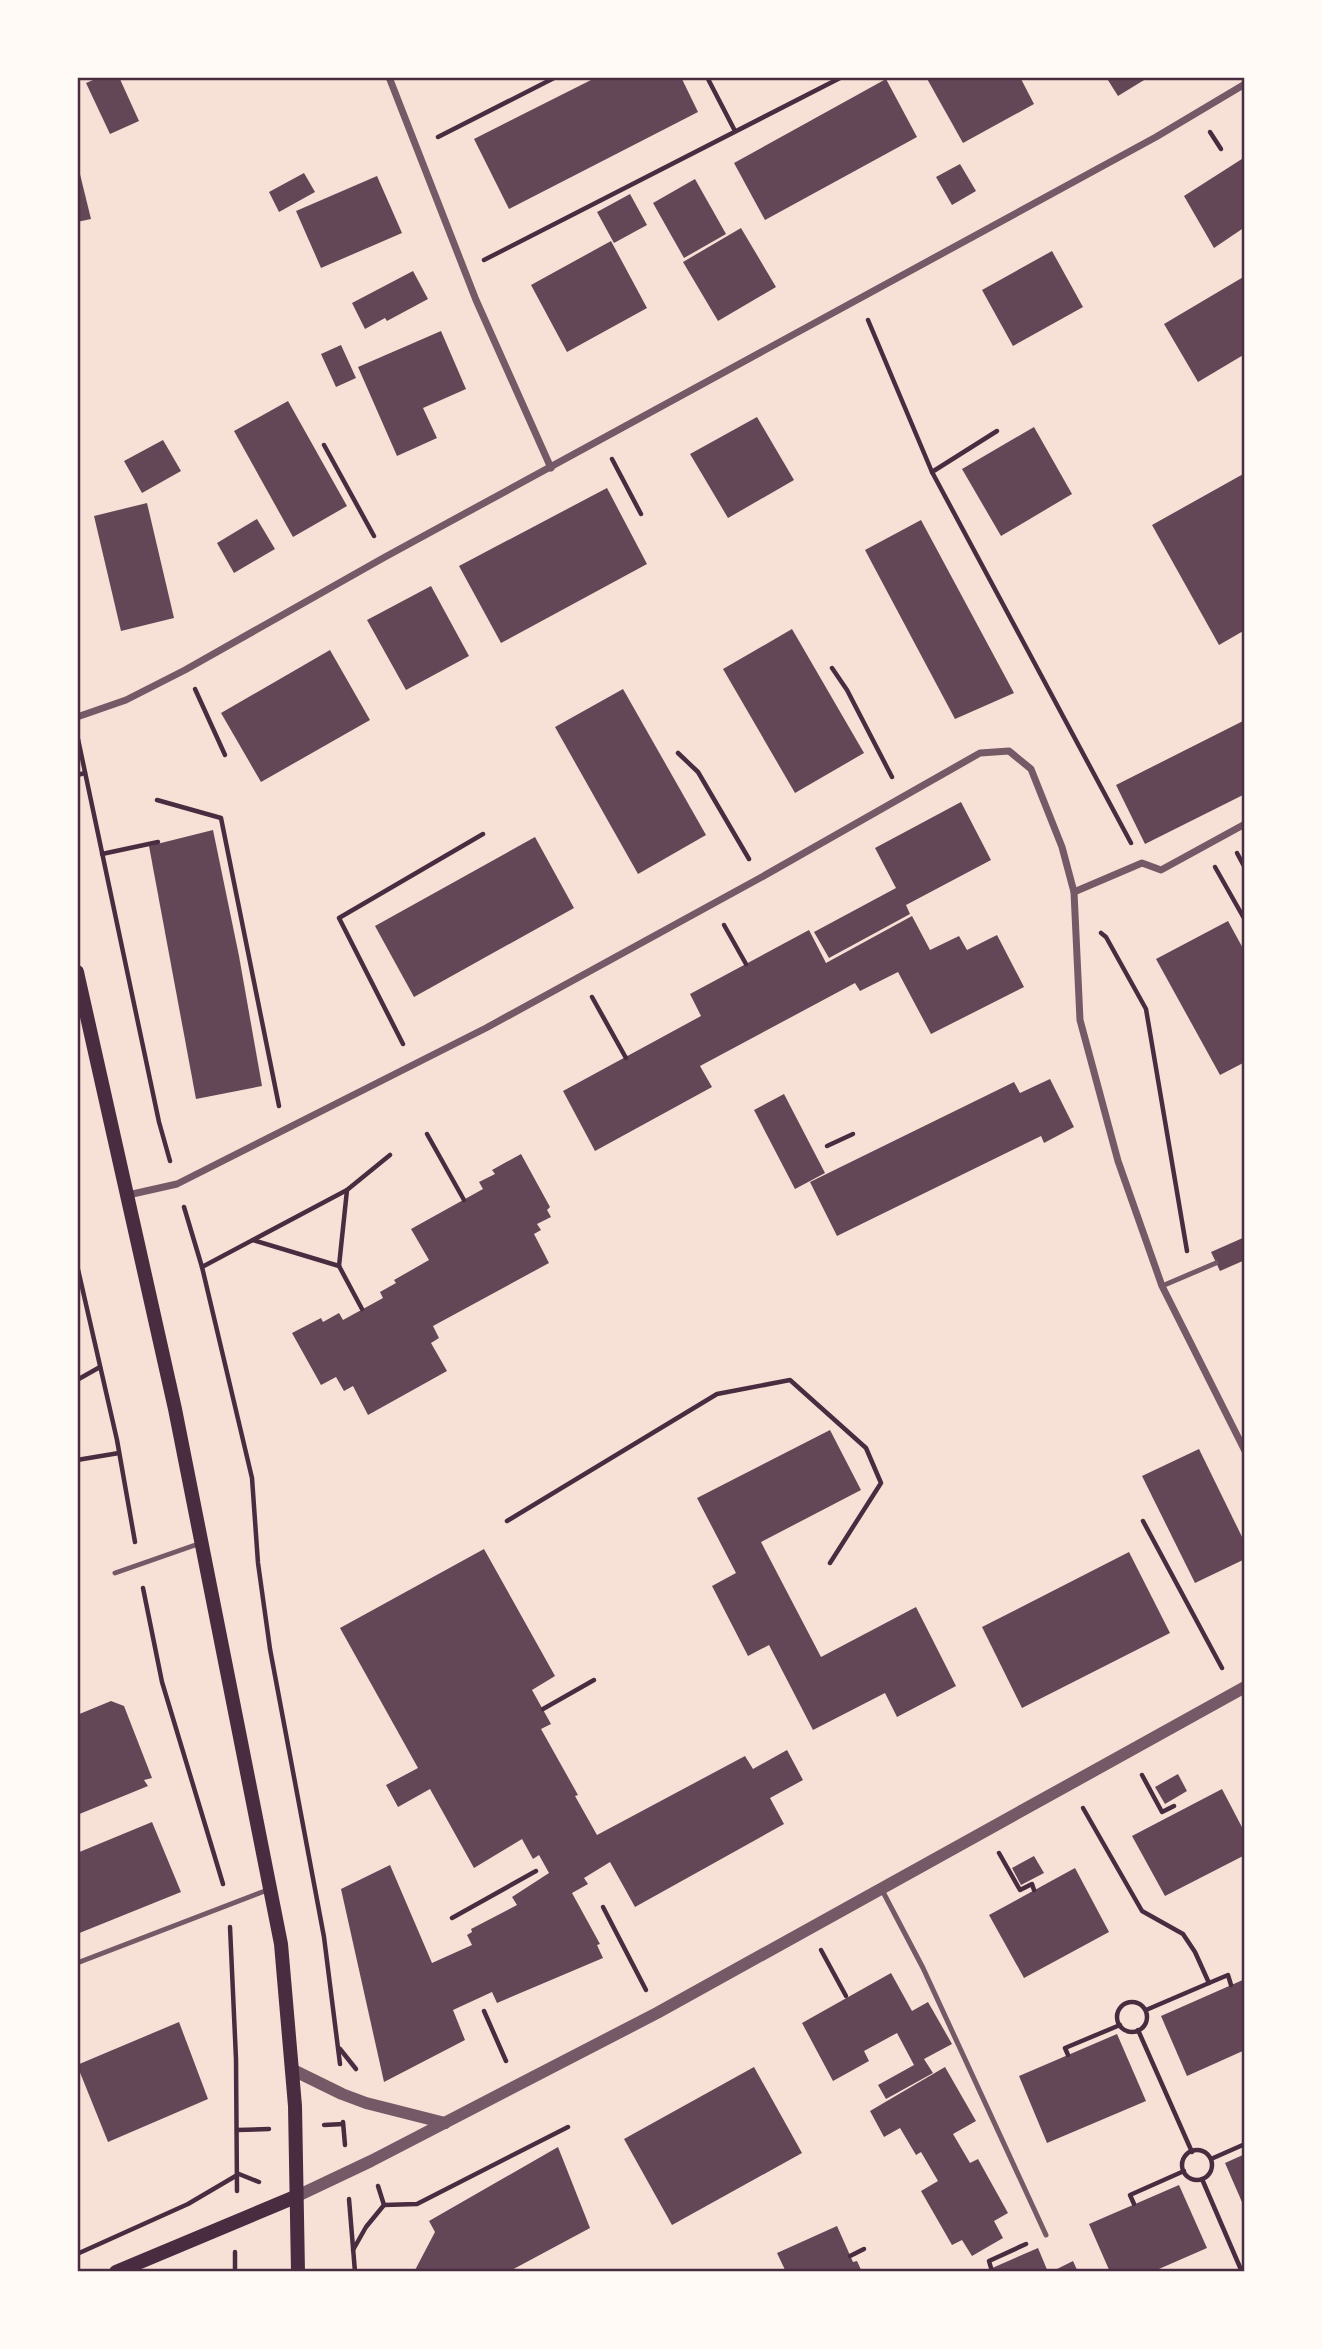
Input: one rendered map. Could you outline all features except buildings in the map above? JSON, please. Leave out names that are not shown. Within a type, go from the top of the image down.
[{"type":"main road","points":[[77,972],[175,1409],[281,1944],[295,2106],[298,2272]]},
{"type":"main road","points":[[116,2272],[295,2197]]},
{"type":"street","points":[[389,77],[464,270],[551,468]]},
{"type":"street","points":[[77,717],[127,700],[186,670],[385,557],[1156,137],[1245,84]]},
{"type":"street","points":[[127,1195],[177,1184],[284,1131],[414,1065],[761,878],[980,753],[1009,751],[1031,769],[1062,847],[1074,892],[1080,1020],[1118,1161],[1162,1286],[1245,1451]]},
{"type":"street","points":[[1074,892],[1142,863],[1161,870],[1245,824]]},
{"type":"street","points":[[295,2197],[371,2161],[657,2013],[1240,1690]]},
{"type":"street","points":[[292,2069],[366,2103],[445,2123]]},
{"type":"lane","points":[[1162,1286],[1216,1263]]},
{"type":"lane","points":[[115,1573],[201,1543]]},
{"type":"lane","points":[[77,1963],[271,1889]]},
{"type":"lane","points":[[882,1889],[923,1968],[1046,2235]]},
{"type":"path","points":[[417,148],[556,77]]},
{"type":"path","points":[[707,77],[735,131]]},
{"type":"path","points":[[464,270],[842,77]]},
{"type":"path","points":[[860,299],[932,471],[1142,863]]},
{"type":"path","points":[[932,471],[997,431]]},
{"type":"path","points":[[602,440],[641,514]]},
{"type":"path","points":[[324,445],[385,557]]},
{"type":"path","points":[[832,668],[847,690],[902,796]]},
{"type":"path","points":[[186,670],[225,755]]},
{"type":"path","points":[[77,735],[159,1122],[202,1267],[251,1478],[257,1563],[324,1937],[339,2048]]},
{"type":"path","points":[[678,753],[698,772],[761,878]]},
{"type":"path","points":[[77,775],[85,773]]},
{"type":"path","points":[[157,800],[221,818],[284,1131]]},
{"type":"path","points":[[414,1065],[339,918],[483,834]]},
{"type":"path","points":[[102,854],[158,842]]},
{"type":"path","points":[[1204,848],[1245,920]]},
{"type":"path","points":[[712,904],[746,964]]},
{"type":"path","points":[[1075,908],[1106,937],[1146,1009],[1186,1251],[1162,1286]]},
{"type":"path","points":[[580,976],[626,1058]]},
{"type":"path","points":[[427,1133],[464,1200]]},
{"type":"path","points":[[827,1146],[853,1134]]},
{"type":"path","points":[[202,1267],[347,1190],[390,1154]]},
{"type":"path","points":[[347,1190],[339,1266],[362,1309]]},
{"type":"path","points":[[253,1240],[339,1266]]},
{"type":"path","points":[[77,1265],[119,1453],[162,1682],[229,1903],[239,2174],[234,2272]]},
{"type":"path","points":[[77,1380],[100,1367]]},
{"type":"path","points":[[507,1521],[717,1394],[790,1380],[866,1448],[881,1483],[830,1563]]},
{"type":"path","points":[[77,1460],[119,1453]]},
{"type":"path","points":[[1143,1521],[1240,1690]]},
{"type":"path","points":[[543,1709],[594,1680]]},
{"type":"path","points":[[1129,1752],[1162,1812],[1174,1806]]},
{"type":"path","points":[[1069,1785],[1142,1912],[1183,1934],[1195,1952],[1209,1983]]},
{"type":"path","points":[[452,1918],[536,1871]]},
{"type":"path","points":[[1009,1871],[1020,1890],[1031,1884],[1034,1890]]},
{"type":"path","points":[[603,1907],[657,2013]]},
{"type":"path","points":[[809,1928],[846,1996]]},
{"type":"path","points":[[1146,2010],[1228,1975],[1231,1985]]},
{"type":"path","points":[[1135,2002],[1146,2010],[1146,2024],[1138,2030],[1128,2031],[1120,2025],[1118,2016],[1126,2003],[1135,2002]]},
{"type":"path","points":[[484,2011],[517,2086]]},
{"type":"path","points":[[1068,2055],[1065,2048],[1120,2025]]},
{"type":"path","points":[[1138,2030],[1192,2152]]},
{"type":"path","points":[[384,2206],[417,2204],[568,2127]]},
{"type":"path","points":[[1210,2159],[1245,2144]]},
{"type":"path","points":[[1196,2150],[1205,2152],[1210,2159],[1210,2173],[1202,2179],[1192,2179],[1184,2171],[1184,2158],[1196,2150]]},
{"type":"path","points":[[1134,2204],[1129,2195],[1184,2171]]},
{"type":"path","points":[[239,2174],[295,2197]]},
{"type":"path","points":[[77,2255],[188,2204],[239,2174]]},
{"type":"path","points":[[1202,2179],[1242,2272]]},
{"type":"path","points":[[991,2268],[989,2261],[1046,2235]]},
{"type":"path","points":[[850,2256],[864,2249]]},
{"type":"path","points":[[354,2250],[355,2272]]}]
